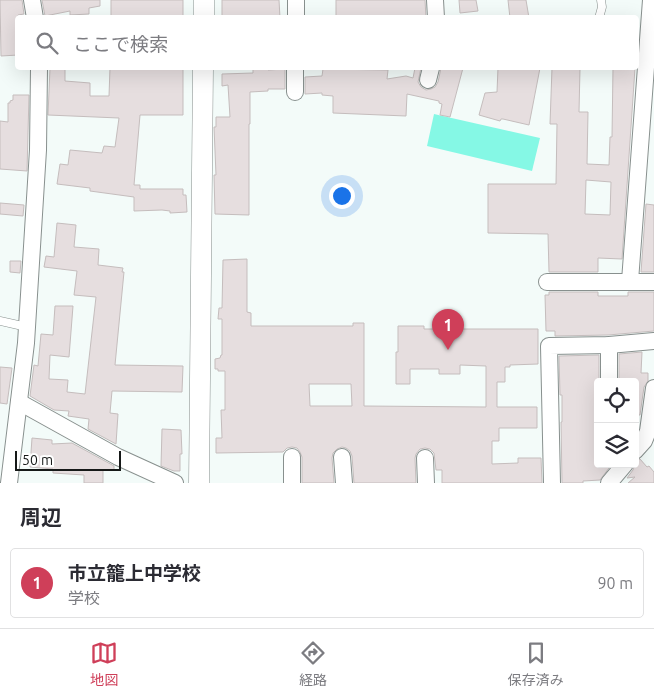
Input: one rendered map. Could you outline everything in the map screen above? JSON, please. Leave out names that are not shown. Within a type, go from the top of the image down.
[{"type":"street","points":[[32,0],[34,15]]},
{"type":"street","points":[[204,0],[204,15]]},
{"type":"street","points":[[296,0],[296,15]]},
{"type":"street","points":[[435,0],[436,15]]},
{"type":"street","points":[[630,281],[651,0]]},
{"type":"street","points":[[10,483],[27,328],[38,150],[39,70]]},
{"type":"street","points":[[199,483],[203,70]]},
{"type":"street","points":[[295,70],[295,92]]},
{"type":"street","points":[[547,282],[654,282]]},
{"type":"street","points":[[552,483],[550,346],[609,345],[654,341]]},
{"type":"street","points":[[609,345],[609,378]]},
{"type":"street","points":[[639,447],[644,441],[648,431],[654,395]]},
{"type":"street","points":[[19,402],[118,457],[174,483]]},
{"type":"street","points":[[292,456],[292,483]]},
{"type":"street","points":[[342,457],[344,483]]},
{"type":"street","points":[[425,458],[426,483]]},
{"type":"street","points":[[610,468],[610,483]]},
{"type":"street","points":[[610,483],[622,468]]},
{"type":"lane","points":[[599,15],[602,6],[601,0]]},
{"type":"lane","points":[[0,321],[27,328]]},
{"type":"shaded area","points":[[434,114],[540,138],[532,171],[427,146]]},
{"type":"building","points":[[0,0],[22,0],[24,14],[15,15],[15,55],[1,56]]},
{"type":"building","points":[[42,0],[100,0],[100,6],[89,8],[89,14],[70,15],[70,11],[45,15]]},
{"type":"building","points":[[111,0],[183,0],[183,15],[111,15]]},
{"type":"building","points":[[222,0],[279,0],[280,15],[222,15]]},
{"type":"building","points":[[336,0],[425,0],[426,15],[336,15]]},
{"type":"building","points":[[459,0],[476,0],[478,11],[460,13]]},
{"type":"building","points":[[508,0],[526,0],[528,15],[510,15]]},
{"type":"building","points":[[50,70],[65,70],[65,81],[90,83],[90,96],[109,96],[110,70],[183,70],[183,115],[140,115],[134,185],[140,185],[140,189],[183,189],[183,195],[186,195],[187,212],[170,213],[170,211],[162,210],[134,211],[134,197],[90,191],[90,188],[57,184],[60,164],[68,165],[70,150],[102,153],[104,146],[115,147],[119,118],[48,115]]},
{"type":"building","points":[[253,70],[285,70],[285,89],[250,92],[249,215],[215,214],[214,127],[216,127],[216,117],[230,117],[228,85],[222,86],[222,74],[253,73]]},
{"type":"building","points":[[323,70],[388,70],[387,79],[406,76],[413,78],[415,70],[421,70],[418,82],[426,90],[435,87],[441,70],[462,70],[450,117],[440,115],[442,104],[439,101],[407,94],[406,116],[333,113],[333,96],[322,95],[322,93],[305,94],[305,77],[322,76]]},
{"type":"building","points":[[498,70],[540,70],[529,125],[503,119],[500,121],[479,115],[485,93],[497,92]]},
{"type":"building","points":[[552,70],[580,70],[579,112],[588,112],[587,164],[609,165],[610,137],[612,137],[613,70],[635,70],[622,259],[598,258],[598,272],[549,272],[548,234],[488,233],[488,184],[556,184],[557,124],[550,124]],"holes":[[[586,180],[611,182],[610,215],[585,214]]]},
{"type":"building","points":[[13,95],[29,95],[27,171],[0,169],[0,121],[8,122],[8,103],[13,100]]},
{"type":"building","points":[[0,203],[24,205],[23,216],[0,214]]},
{"type":"building","points":[[646,204],[654,205],[654,272],[641,272]]},
{"type":"building","points":[[57,223],[76,225],[74,247],[99,249],[98,265],[123,268],[115,365],[183,366],[182,392],[112,391],[110,413],[118,414],[116,444],[88,429],[89,419],[68,416],[69,411],[54,410],[30,396],[34,365],[38,366],[41,334],[53,335],[55,306],[73,306],[69,357],[50,355],[49,379],[68,380],[67,392],[85,394],[96,297],[74,295],[77,271],[44,267],[46,256],[54,257]]},
{"type":"building","points":[[247,259],[247,312],[251,313],[251,326],[353,326],[353,323],[364,323],[364,406],[486,407],[486,366],[460,365],[460,374],[439,374],[439,369],[410,369],[410,384],[396,384],[398,326],[424,326],[424,329],[538,329],[538,364],[510,365],[510,367],[505,367],[505,382],[497,382],[497,407],[537,407],[537,428],[499,428],[499,441],[492,441],[492,464],[518,463],[518,458],[541,458],[542,483],[442,483],[442,470],[436,470],[434,453],[430,449],[425,448],[420,449],[416,454],[416,483],[354,483],[352,456],[350,451],[342,447],[333,453],[334,483],[302,483],[302,457],[297,448],[287,448],[283,452],[216,453],[216,438],[222,438],[221,410],[225,410],[225,371],[215,369],[215,359],[220,358],[222,355],[222,319],[218,319],[219,308],[222,308],[223,260]],"holes":[[[309,384],[351,384],[352,406],[310,406]]]},
{"type":"building","points":[[10,261],[21,261],[20,273],[10,272]]},
{"type":"building","points":[[549,292],[598,292],[598,296],[628,296],[628,292],[654,292],[654,331],[608,335],[555,336],[555,331],[546,331],[545,295],[549,295]]},
{"type":"building","points":[[642,352],[641,373],[648,373],[648,381],[644,387],[640,415],[639,378],[619,378],[619,354]]},
{"type":"building","points":[[599,355],[599,378],[594,378],[594,468],[609,468],[600,480],[583,481],[583,483],[562,483],[562,395],[560,395],[559,356]]},
{"type":"building","points":[[0,367],[12,368],[7,404],[0,403]]},
{"type":"building","points":[[162,429],[181,430],[182,454],[180,454],[180,471],[174,471],[161,466]]},
{"type":"building","points":[[32,438],[52,440],[52,444],[72,443],[114,466],[114,470],[103,470],[103,483],[84,483],[84,475],[53,473],[53,469],[30,467]]},
{"type":"building","points":[[639,459],[654,472],[654,483],[628,483],[635,477],[627,478],[633,468],[639,468]]},
{"type":"place","name":"市立籠上中学校","points":[[448,350]]}]
